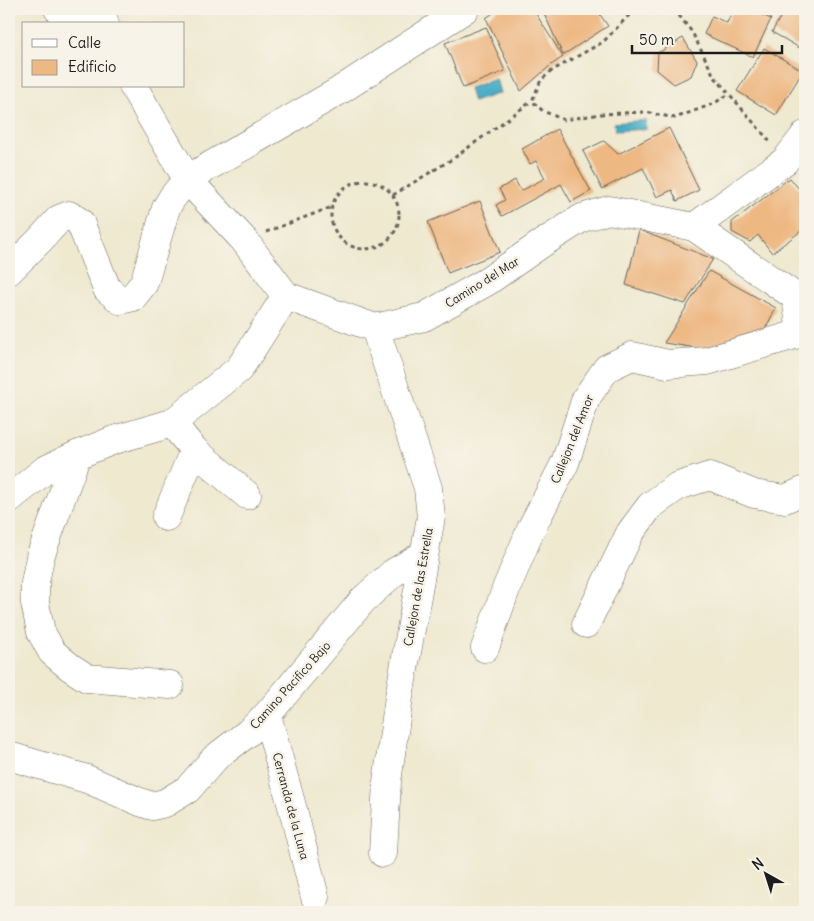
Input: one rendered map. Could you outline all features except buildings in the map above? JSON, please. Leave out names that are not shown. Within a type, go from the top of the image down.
[{"type":"street","points":[[58,9],[74,22]]},
{"type":"street","points":[[97,9],[105,22]]},
{"type":"street","points":[[9,270],[59,219],[69,216],[80,222],[107,289],[120,300],[133,297],[144,283],[166,208],[187,179],[339,91],[465,9]]},
{"type":"street","points":[[134,88],[187,179],[244,240],[286,296],[375,328]]},
{"type":"street","points":[[694,227],[785,161],[805,135]]},
{"type":"street","name":"Camino del Mar","points":[[375,328],[424,317],[488,281],[582,218],[609,210],[694,227],[801,297]]},
{"type":"street","points":[[9,499],[45,470],[77,455],[114,440],[172,423],[239,369],[286,296]]},
{"type":"street","name":"Callejon del Amor","points":[[486,648],[506,590],[531,529],[564,463],[586,398],[607,368],[632,356],[668,364],[707,361],[803,333],[801,297]]},
{"type":"street","name":"Callejon de las Estrella","points":[[375,328],[428,488],[431,517],[423,555],[387,782],[383,853]]},
{"type":"street","points":[[172,423],[194,450],[247,495]]},
{"type":"street","points":[[166,517],[194,450]]},
{"type":"street","points":[[77,455],[40,557],[35,583],[35,603],[41,632],[52,652],[87,678],[170,685]]},
{"type":"street","points":[[586,624],[630,533],[650,506],[678,486],[710,476],[754,494],[785,499],[805,490]]},
{"type":"street","name":"Camino Pacifico Bajo","points":[[9,756],[87,779],[152,806],[165,803],[188,789],[215,758],[267,715],[363,600],[393,573],[423,555]]},
{"type":"street","name":"Cerranda de la Luna","points":[[267,715],[315,897]]},
{"type":"path","points":[[393,195],[454,158],[532,101],[541,80],[554,70],[603,42],[634,9]]},
{"type":"path","points":[[674,9],[692,32],[714,76],[785,161]]},
{"type":"path","points":[[532,101],[543,111],[564,120],[601,114],[645,112],[675,118],[713,104],[729,94]]},
{"type":"path","points":[[376,182],[386,187],[393,195],[398,205],[399,217],[397,228],[391,237],[382,244],[371,248],[355,247],[340,238],[334,229],[332,207],[337,196],[344,188],[354,183],[376,182]]},
{"type":"path","points":[[244,240],[332,207]]},
{"type":"water","points":[[496,79],[500,93],[473,102],[469,88]]},
{"type":"water","points":[[646,120],[647,129],[615,131],[614,123]]}]
